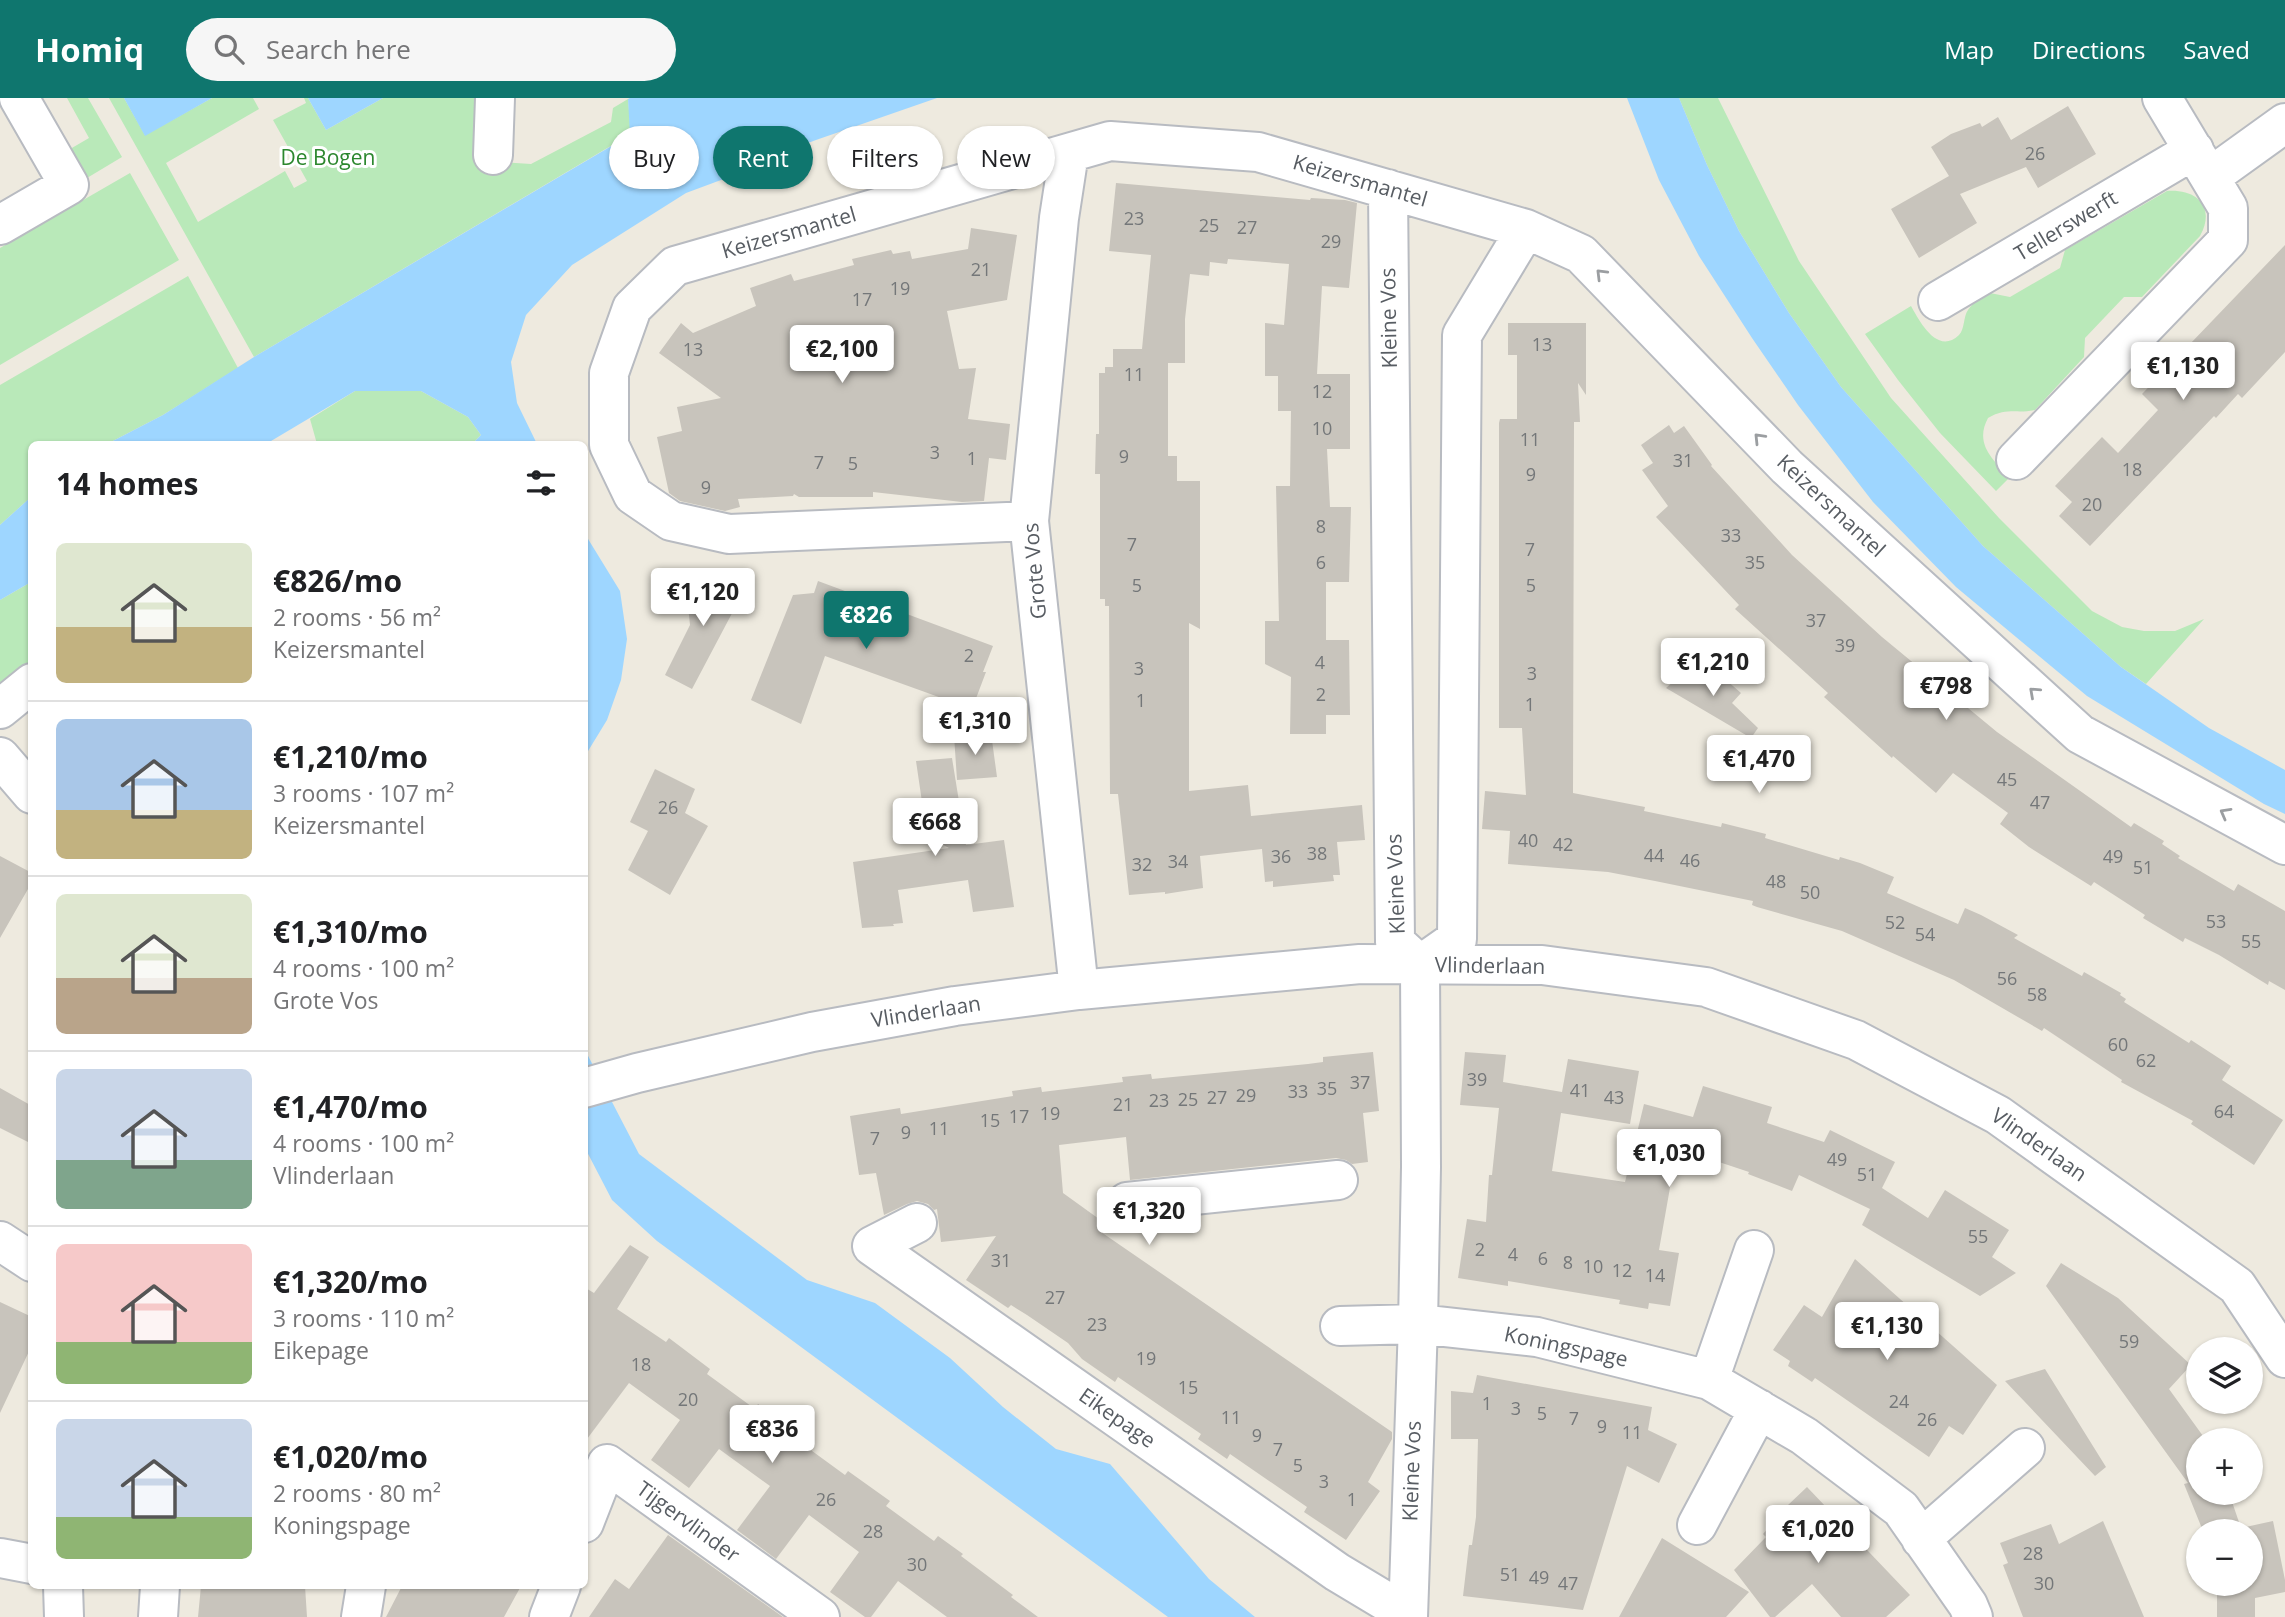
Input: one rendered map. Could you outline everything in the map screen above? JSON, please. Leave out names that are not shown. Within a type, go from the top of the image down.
[{"type":"street","points":[[0,225],[69,185],[19,98]]},
{"type":"street","points":[[493,155],[495,98]]},
{"type":"street","points":[[2016,460],[2228,240],[2228,208],[2162,98]]},
{"type":"street","name":"Tellerswerft","points":[[1938,301],[2202,163],[2285,123]]},
{"type":"street","name":"Keizersmantel","points":[[1029,521],[730,534],[671,521],[633,495],[609,445],[609,373],[632,308],[675,266],[1110,141],[1258,152],[1526,229],[1581,254],[1787,467],[2080,734],[2285,845]]},
{"type":"street","name":"Grote Vos","points":[[1069,153],[1059,218],[1029,521],[1079,990]]},
{"type":"street","name":"Kleine Vos","points":[[1388,189],[1395,942],[1420,965],[1457,939],[1462,335],[1526,229]]},
{"type":"street","points":[[0,709],[28,686]]},
{"type":"street","points":[[0,757],[28,789]]},
{"type":"street","name":"Vlinderlaan","points":[[588,1087],[812,1032],[956,1006],[1079,990],[1360,964],[1542,965],[1706,987],[1856,1040],[1998,1115],[2237,1286],[2285,1358]]},
{"type":"street","points":[[1340,1326],[1418,1324],[1421,1167],[1420,965]]},
{"type":"street","points":[[1127,1202],[1338,1180]]},
{"type":"street","name":"Eikepage","points":[[917,1223],[872,1246],[1337,1572],[1407,1616]]},
{"type":"street","points":[[0,1241],[28,1259]]},
{"type":"street","points":[[1709,1380],[1754,1250]]},
{"type":"street","name":"Kleine Vos","points":[[1407,1616],[1418,1324]]},
{"type":"street","name":"Koningspage","points":[[1418,1324],[1537,1337],[1709,1380],[1804,1436],[1901,1509],[1968,1605],[1973,1617]]},
{"type":"street","points":[[1697,1525],[1759,1409]]},
{"type":"street","points":[[1922,1539],[2025,1448]]},
{"type":"street","name":"Tijgervlinder","points":[[588,1513],[607,1464],[820,1617]]},
{"type":"street","points":[[0,1558],[28,1562]]},
{"type":"street","points":[[62,1589],[64,1617]]},
{"type":"street","points":[[158,1617],[160,1589]]},
{"type":"street","points":[[361,1617],[366,1589]]},
{"type":"street","points":[[550,1617],[560,1589]]},
{"type":"green space","points":[[67,98],[88,98],[122,157],[82,181],[65,152],[89,138]]},
{"type":"green space","name":"De Bogen","points":[[109,98],[124,98],[145,135],[212,98],[253,98],[259,109],[166,163],[198,222],[285,171],[294,188],[307,181],[273,120],[306,103],[304,98],[308,98],[326,130],[383,98],[482,98],[500,162],[531,164],[611,122],[613,108],[628,99],[630,126],[609,126],[609,147],[254,357]]},
{"type":"green space","points":[[1679,98],[1718,98],[1799,261],[1891,398],[1999,518],[2092,611],[2122,627],[2144,631],[2175,631],[2204,619],[2146,684],[2121,667],[1983,546],[1841,387],[1789,313],[1739,231]]},
{"type":"green space","points":[[130,173],[179,260],[0,365],[0,248]]},
{"type":"green space","points":[[2167,191],[2187,193],[2201,202],[2206,216],[2200,236],[2142,297],[2124,297],[2085,338],[2084,357],[2035,410],[2006,412],[1988,418],[1984,427],[1984,444],[1992,458],[2010,477],[1996,491],[1940,433],[1865,334],[1911,306],[1930,334],[1943,341],[1951,340],[1959,335],[1966,313],[1978,300],[1990,293],[2010,297],[2060,268],[2065,250]]},
{"type":"green space","points":[[188,276],[238,368],[163,415],[113,441],[28,441],[28,500],[0,525],[0,385]]},
{"type":"green space","points":[[355,391],[421,391],[468,417],[481,435],[475,441],[316,441],[310,419]]},
{"type":"green space","points":[[28,584],[28,664],[0,689],[0,600]]},
{"type":"water","points":[[124,98],[212,98],[145,136]]},
{"type":"water","points":[[308,98],[383,98],[326,130]]},
{"type":"water","points":[[630,98],[937,98],[856,126],[827,126],[827,136],[813,141],[813,126],[713,126],[713,183],[699,188],[699,126],[630,126]]},
{"type":"water","points":[[1627,98],[1679,98],[1739,231],[1789,313],[1841,387],[1983,546],[2121,667],[2209,728],[2285,770],[2285,814],[2264,804],[2087,696],[1956,587],[1873,502],[1798,405],[1699,256],[1659,180]]},
{"type":"water","points":[[609,147],[609,189],[697,189],[686,193],[572,265],[526,315],[511,362],[517,403],[536,441],[475,441],[481,435],[468,417],[421,391],[355,391],[271,441],[113,441],[163,415],[254,357]]},
{"type":"water","points":[[28,500],[28,584],[0,600],[0,525]]},
{"type":"water","points":[[588,539],[620,591],[627,639],[621,680],[607,720],[588,751]]},
{"type":"water","points":[[588,1056],[639,1154],[807,1280],[875,1303],[950,1358],[1003,1407],[1056,1449],[1110,1464],[1209,1579],[1255,1617],[1168,1617],[657,1241],[612,1200],[588,1154]]},
{"type":"building","points":[[2068,106],[2096,154],[2038,188],[2026,167],[1960,194],[1977,223],[1919,258],[1891,209],[1949,176],[1931,147],[1951,134],[1980,123],[1982,127],[1998,117],[2011,140]]},
{"type":"building","points":[[1116,183],[1357,203],[1349,288],[1322,286],[1317,374],[1350,374],[1350,449],[1327,449],[1330,507],[1351,507],[1349,582],[1326,582],[1326,640],[1349,640],[1350,715],[1326,715],[1326,734],[1290,734],[1291,677],[1265,664],[1265,621],[1279,621],[1276,486],[1290,486],[1291,411],[1278,411],[1278,376],[1265,376],[1265,323],[1284,325],[1289,264],[1228,259],[1227,264],[1210,262],[1209,276],[1190,274],[1185,319],[1185,363],[1168,363],[1168,456],[1177,456],[1177,481],[1200,481],[1200,629],[1189,623],[1189,791],[1248,785],[1251,816],[1362,805],[1365,840],[1337,842],[1340,875],[1333,875],[1334,881],[1273,887],[1273,881],[1265,882],[1262,849],[1200,856],[1203,888],[1165,894],[1129,895],[1118,794],[1110,794],[1109,606],[1105,606],[1105,599],[1100,599],[1100,474],[1095,474],[1096,434],[1099,434],[1099,373],[1105,373],[1105,367],[1113,367],[1113,349],[1142,349],[1151,255],[1109,251]]},
{"type":"building","points":[[971,228],[1017,235],[1007,300],[947,311],[959,369],[976,368],[968,419],[1010,424],[1006,460],[989,458],[984,501],[962,502],[873,492],[873,497],[799,497],[794,494],[738,499],[740,507],[725,511],[680,501],[669,493],[657,437],[682,431],[677,407],[721,398],[659,353],[681,323],[693,333],[756,306],[750,288],[791,274],[794,281],[854,265],[852,259],[891,250],[893,254],[910,251],[912,259],[968,249]]},
{"type":"building","points":[[2285,245],[2285,352],[2242,398],[2238,394],[2216,418],[2214,416],[2090,546],[2059,516],[2072,502],[2055,486],[2102,437],[2118,453],[2158,410],[2142,394]]},
{"type":"building","points":[[1508,323],[1586,323],[1586,395],[1578,383],[1580,422],[1574,422],[1573,793],[1645,807],[1644,811],[1721,827],[1722,823],[1766,834],[1765,838],[1839,860],[1840,857],[1860,863],[1894,877],[1887,893],[1958,924],[1965,908],[2018,935],[2014,938],[2082,976],[2084,972],[2121,993],[2126,999],[2124,1002],[2231,1066],[2222,1080],[2283,1120],[2254,1165],[2191,1124],[2193,1121],[2121,1082],[2122,1080],[2044,1028],[2042,1031],[1954,980],[1842,931],[1757,907],[1752,905],[1753,901],[1655,881],[1608,872],[1508,864],[1510,831],[1482,829],[1485,791],[1526,795],[1522,728],[1499,728],[1499,423],[1500,419],[1517,419],[1517,355],[1508,355]]},
{"type":"building","points":[[1669,425],[1674,433],[1684,426],[1711,466],[1792,555],[1882,637],[1997,732],[2131,827],[2134,823],[2164,841],[2162,844],[2180,856],[2178,858],[2234,891],[2238,884],[2285,911],[2285,990],[2269,981],[2268,985],[2185,938],[2183,942],[2143,918],[2145,915],[2094,882],[2091,886],[2029,847],[2000,824],[2008,813],[1953,773],[1936,793],[1824,697],[1828,693],[1735,609],[1739,605],[1656,517],[1668,506],[1642,470],[1653,463],[1641,445]]},
{"type":"building","points":[[818,581],[993,646],[972,709],[825,656],[801,724],[751,700],[793,595],[814,593]]},
{"type":"building","points":[[748,583],[692,689],[665,675],[690,625],[686,587]]},
{"type":"building","points":[[1692,665],[1709,681],[1717,672],[1741,693],[1732,703],[1758,728],[1751,738],[1666,688]]},
{"type":"building","points":[[991,733],[997,777],[957,780],[954,735]]},
{"type":"building","points":[[952,758],[966,845],[1004,840],[1014,907],[973,912],[968,880],[898,890],[903,923],[862,928],[853,862],[949,848],[927,836],[916,761]]},
{"type":"building","points":[[655,769],[695,789],[685,813],[708,826],[670,895],[628,870],[648,831],[630,822]]},
{"type":"building","points":[[0,856],[28,871],[28,889],[0,938]]},
{"type":"building","points":[[1373,1052],[1379,1111],[1363,1113],[1368,1162],[1352,1164],[1336,1158],[1130,1180],[1126,1137],[1059,1145],[1063,1193],[1106,1224],[1101,1232],[1392,1432],[1392,1439],[1368,1482],[1380,1491],[1346,1540],[1304,1512],[1307,1507],[1230,1454],[1227,1459],[1198,1439],[1201,1434],[1118,1377],[1115,1382],[1082,1359],[1068,1343],[1011,1305],[1008,1308],[966,1280],[996,1236],[941,1242],[937,1209],[917,1201],[884,1215],[876,1173],[859,1175],[850,1116],[900,1108],[901,1114],[1013,1096],[1012,1091],[1041,1087],[1042,1092],[1123,1082],[1122,1077],[1151,1074],[1152,1079],[1308,1064],[1323,1062],[1323,1057]]},
{"type":"building","points":[[1465,1052],[1506,1055],[1503,1082],[1562,1092],[1568,1059],[1639,1071],[1630,1124],[1561,1113],[1552,1171],[1625,1182],[1644,1104],[1693,1117],[1703,1086],[1772,1107],[1767,1123],[1824,1142],[1830,1130],[1895,1162],[1882,1188],[1928,1218],[1945,1190],[2009,1230],[1992,1257],[2016,1273],[1980,1296],[1862,1225],[1870,1209],[1799,1175],[1792,1191],[1748,1174],[1749,1172],[1677,1148],[1659,1250],[1679,1253],[1670,1306],[1649,1303],[1648,1309],[1619,1304],[1620,1300],[1508,1281],[1508,1286],[1458,1278],[1467,1219],[1486,1222],[1489,1175],[1492,1175],[1499,1108],[1460,1105]]},
{"type":"building","points":[[0,1088],[28,1104],[28,1142],[0,1128]]},
{"type":"building","points":[[630,1245],[649,1257],[617,1309],[666,1342],[669,1338],[710,1369],[707,1374],[755,1409],[758,1404],[800,1436],[797,1440],[845,1475],[848,1471],[890,1501],[886,1506],[934,1541],[938,1536],[963,1554],[961,1556],[1038,1617],[947,1617],[898,1581],[871,1617],[865,1617],[830,1592],[859,1552],[809,1515],[776,1559],[737,1530],[770,1486],[719,1449],[689,1488],[651,1460],[680,1420],[629,1383],[588,1438],[588,1289],[594,1293]]},
{"type":"building","points":[[1855,1259],[1997,1385],[1963,1435],[1949,1426],[1929,1457],[1815,1378],[1812,1382],[1788,1366],[1790,1361],[1773,1350],[1804,1305],[1822,1317]]},
{"type":"building","points":[[2061,1263],[2118,1298],[2186,1360],[2186,1370],[2169,1389],[2197,1428],[2186,1428],[2186,1480],[2046,1286]]},
{"type":"building","points":[[0,1302],[28,1315],[28,1354],[0,1413]]},
{"type":"building","points":[[2045,1369],[2106,1467],[2095,1476],[2005,1381]]},
{"type":"building","points":[[1477,1375],[1652,1407],[1648,1430],[1677,1444],[1659,1483],[1627,1466],[1583,1610],[1463,1596],[1469,1545],[1472,1545],[1476,1517],[1478,1439],[1451,1439],[1451,1391],[1473,1393]]},
{"type":"building","points":[[1807,1487],[1910,1595],[1886,1617],[1841,1617],[1812,1584],[1775,1617],[1770,1617],[1734,1570],[1766,1537],[1763,1534],[1772,1524],[1770,1522]]},
{"type":"building","points":[[2192,1505],[2233,1505],[2238,1519],[2198,1519]]},
{"type":"building","points":[[2103,1521],[2144,1617],[2023,1617],[2003,1565],[2008,1563],[2000,1543],[2051,1524],[2059,1544]]},
{"type":"building","points":[[2273,1521],[2285,1592],[2255,1598],[2255,1617],[2217,1617],[2217,1596],[2263,1596],[2263,1523]]},
{"type":"building","points":[[668,1535],[783,1617],[589,1617],[615,1579],[629,1589]]},
{"type":"building","points":[[1662,1538],[1749,1592],[1726,1617],[1619,1617]]},
{"type":"building","points":[[201,1589],[305,1589],[307,1617],[198,1617]]},
{"type":"building","points":[[400,1589],[519,1589],[504,1617],[386,1617]]}]
